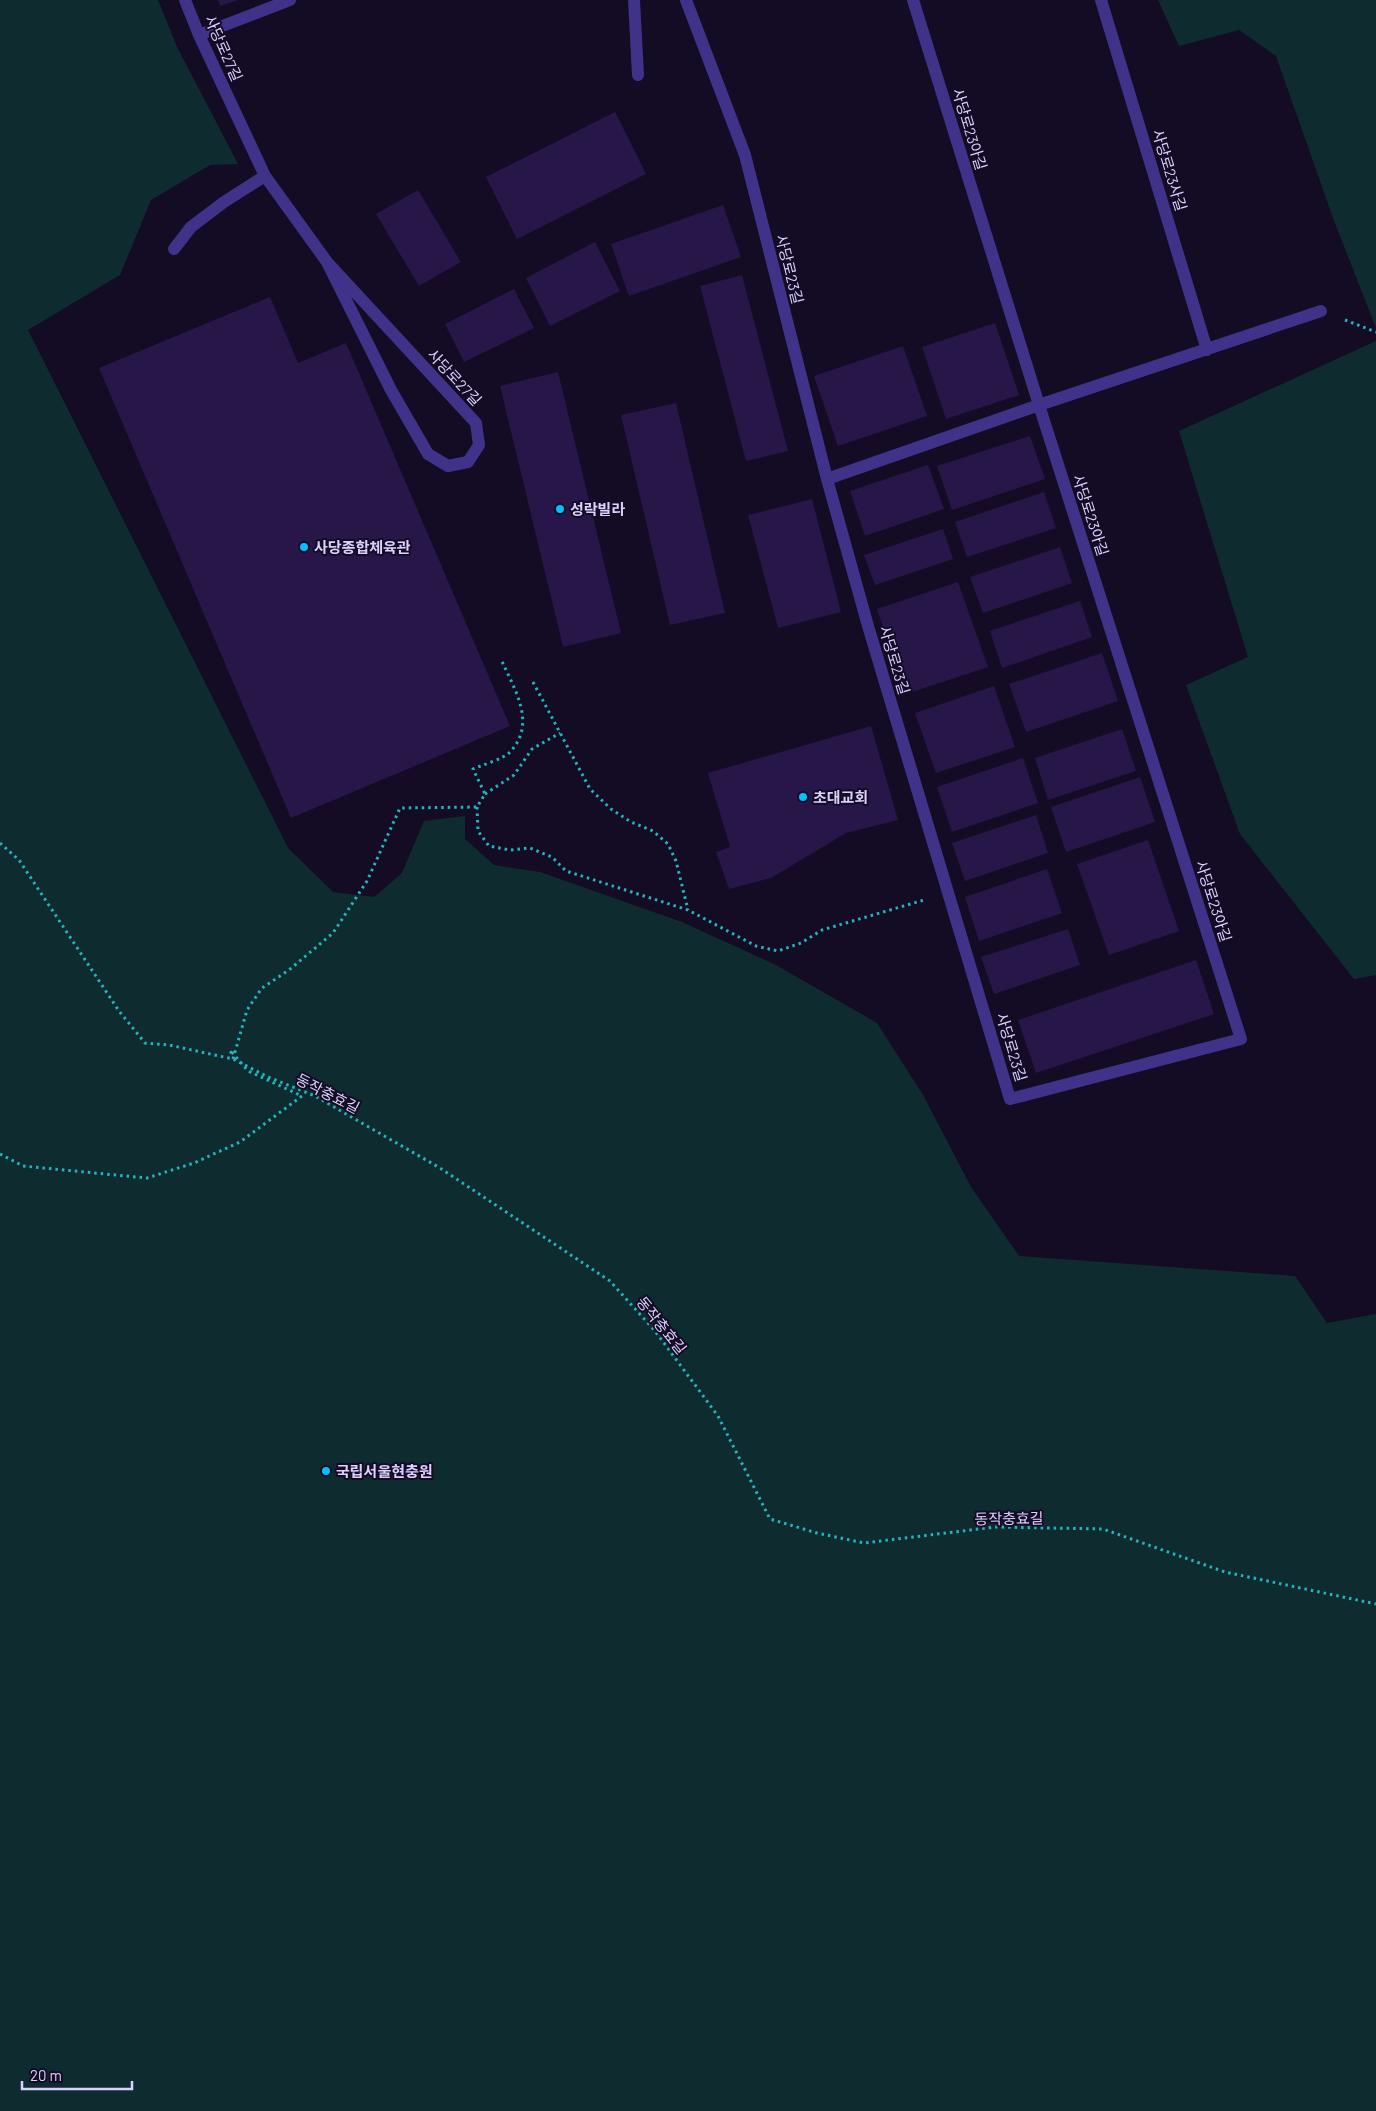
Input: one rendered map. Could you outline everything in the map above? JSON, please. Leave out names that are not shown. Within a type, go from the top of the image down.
[{"type":"street","name":"사당로27길","points":[[185,0],[199,35],[265,176],[327,262],[476,423],[479,445],[468,462],[448,466],[428,454],[391,390],[327,262]]},
{"type":"street","points":[[199,35],[290,0]]},
{"type":"street","points":[[634,0],[638,75]]},
{"type":"street","name":"사당로23길","points":[[686,0],[744,155],[827,480],[868,626],[1010,1099],[1240,1039]]},
{"type":"street","name":"사당로23아길","points":[[913,0],[1240,1039]]},
{"type":"street","name":"사당로23사길","points":[[1102,0],[1207,350]]},
{"type":"street","points":[[174,249],[192,228],[224,202],[265,176]]},
{"type":"street","points":[[827,480],[1039,405],[1321,312]]},
{"type":"path","points":[[1321,312],[1376,332]]},
{"type":"path","points":[[485,794],[473,769],[508,754],[523,731],[523,710],[501,659]]},
{"type":"path","points":[[533,682],[590,789],[611,809],[631,822],[653,831],[668,844],[676,861],[688,910]]},
{"type":"path","points":[[560,733],[532,749],[514,775],[485,794],[477,807],[478,832],[489,846],[510,850],[530,848],[552,857],[566,871],[688,910],[756,946],[778,951],[801,943],[822,930],[948,893]]},
{"type":"path","points":[[233,1059],[248,1010],[262,988],[290,970],[333,933],[368,881],[400,808],[477,807]]},
{"type":"path","name":"동작충효길","points":[[0,843],[19,860],[120,1011],[145,1042],[169,1045],[233,1059],[268,1077],[314,1096],[440,1168],[610,1281],[655,1331],[718,1416],[770,1519],[817,1533],[864,1543],[995,1527],[1103,1529],[1225,1572],[1376,1604]]},
{"type":"path","points":[[0,1154],[23,1166],[146,1178],[194,1163],[240,1142],[302,1096],[248,1071],[230,1050],[233,1059]]},
{"type":"green space","points":[[0,0],[158,0],[177,47],[238,164],[210,165],[151,200],[120,275],[28,330],[288,848],[333,892],[374,897],[402,873],[424,821],[465,816],[465,839],[494,865],[540,872],[682,922],[776,965],[877,1023],[923,1095],[971,1187],[1019,1256],[1295,1276],[1327,1323],[1376,1314],[1376,2111],[0,2111]]},
{"type":"green space","points":[[1158,0],[1376,0],[1376,328],[1333,218],[1276,56],[1239,30],[1179,46]]},
{"type":"green space","points":[[1376,341],[1376,975],[1354,979],[1240,834],[1186,685],[1248,657],[1179,431]]},
{"type":"building","points":[[218,0],[238,0],[220,6]]},
{"type":"building","points":[[615,112],[646,174],[517,239],[486,177]]},
{"type":"building","points":[[418,190],[461,262],[419,286],[376,214]]},
{"type":"building","points":[[723,205],[741,257],[629,296],[611,244]]},
{"type":"building","points":[[595,242],[620,291],[550,326],[526,278]]},
{"type":"building","points":[[742,275],[788,451],[746,461],[700,286]]},
{"type":"building","points":[[514,289],[534,328],[464,362],[445,324]]},
{"type":"building","name":"사당종합체육관","points":[[270,297],[298,363],[346,343],[510,726],[291,818],[99,368]]},
{"type":"building","points":[[995,323],[1019,395],[946,419],[922,347]]},
{"type":"building","points":[[903,346],[927,416],[838,446],[814,376]]},
{"type":"building","name":"성락빌라","points":[[558,372],[621,633],[563,647],[500,386]]},
{"type":"building","points":[[676,403],[725,613],[670,625],[621,415]]},
{"type":"building","points":[[1030,436],[1045,479],[952,510],[937,466]]},
{"type":"building","points":[[928,465],[944,509],[865,536],[850,491]]},
{"type":"building","points":[[1044,492],[1056,528],[967,557],[955,522]]},
{"type":"building","points":[[812,499],[841,612],[778,628],[748,515]]},
{"type":"building","points":[[943,529],[953,559],[875,585],[864,555]]},
{"type":"building","points":[[1060,547],[1072,583],[983,613],[970,577]]},
{"type":"building","points":[[958,582],[988,667],[906,694],[877,609]]},
{"type":"building","points":[[1080,601],[1092,637],[1002,668],[990,631]]},
{"type":"building","points":[[1102,653],[1118,701],[1026,732],[1009,684]]},
{"type":"building","points":[[994,686],[1015,747],[936,773],[915,713]]},
{"type":"building","name":"초대교회","points":[[871,726],[898,820],[846,833],[771,878],[729,889],[716,852],[730,847],[708,773]]},
{"type":"building","points":[[1122,729],[1136,771],[1048,800],[1035,758]]},
{"type":"building","points":[[1023,758],[1038,803],[952,832],[937,787]]},
{"type":"building","points":[[1140,777],[1155,822],[1066,852],[1051,807]]},
{"type":"building","points":[[1036,815],[1048,853],[965,881],[952,843]]},
{"type":"building","points":[[1148,840],[1179,931],[1109,955],[1077,864]]},
{"type":"building","points":[[1047,869],[1062,913],[979,941],[965,897]]},
{"type":"building","points":[[1068,929],[1080,965],[994,994],[981,957]]},
{"type":"building","points":[[1196,960],[1214,1014],[1036,1073],[1018,1020]]},
{"type":"place","name":"성락빌라","points":[[560,509]]},
{"type":"place","name":"사당종합체육관","points":[[304,547]]},
{"type":"place","name":"초대교회","points":[[803,797]]},
{"type":"place","name":"국립서울현충원","points":[[326,1471]]}]
